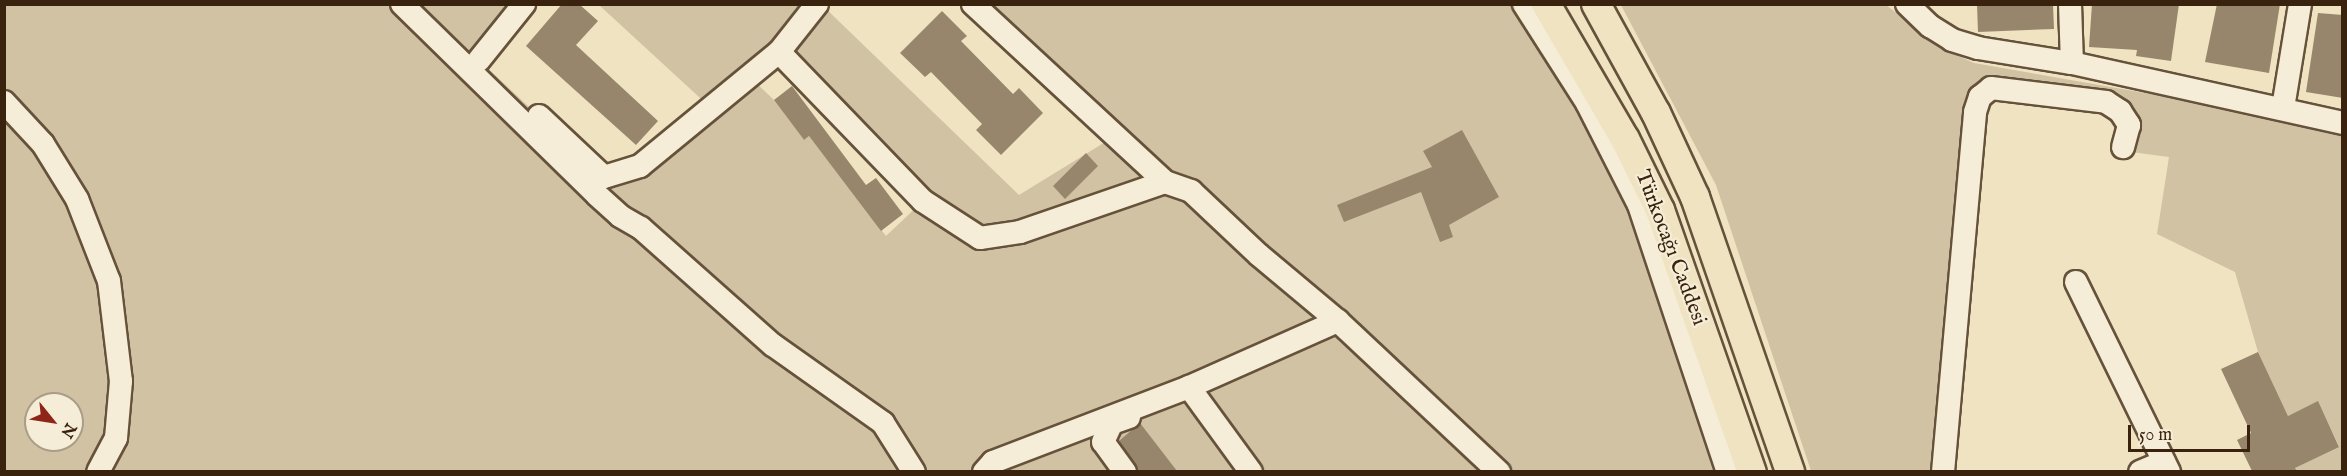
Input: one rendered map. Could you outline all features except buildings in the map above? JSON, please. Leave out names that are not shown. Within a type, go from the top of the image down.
[{"type":"main road","name":"Türkocağı Caddesi","points":[[1546,4],[1625,139],[1660,210],[1752,471]]},
{"type":"main road","name":"Türkocağı Caddesi","points":[[1596,4],[1656,113],[1695,197],[1790,471]]},
{"type":"street","points":[[402,4],[620,216],[641,228],[773,345],[883,423],[914,471]]},
{"type":"street","points":[[424,4],[479,60],[604,177],[639,165],[779,52],[817,4]]},
{"type":"street","points":[[479,60],[524,4]]},
{"type":"street","points":[[973,4],[1165,182],[1191,191],[1259,255],[1338,321],[1499,471]]},
{"type":"street","points":[[1524,4],[1587,103],[1639,205],[1728,471]]},
{"type":"street","points":[[1907,4],[1930,26],[1952,40],[1978,48],[2072,63],[2343,123]]},
{"type":"street","points":[[2070,4],[2072,63]]},
{"type":"street","points":[[2283,108],[2300,4]]},
{"type":"street","points":[[779,52],[923,201],[980,238],[1020,232],[1165,182]]},
{"type":"street","points":[[1943,471],[1975,112],[1980,97],[1991,88],[2106,102],[2120,111],[2129,125],[2123,147]]},
{"type":"street","points":[[4,102],[43,144],[77,198],[109,281],[121,381],[116,438],[98,471]]},
{"type":"street","points":[[2076,282],[2167,466],[2140,471]]},
{"type":"street","points":[[1125,471],[1103,442],[1112,423],[1193,392],[1338,321]]},
{"type":"street","points":[[984,471],[993,462],[1193,392]]},
{"type":"street","points":[[1193,392],[1251,471]]},
{"type":"shaded area","points":[[4,5],[524,5],[479,60],[604,177],[711,108],[599,5],[822,5],[1019,195],[1115,136],[976,5],[1524,5],[1639,205],[1728,471],[5,471]],"holes":[[[779,53],[923,201],[886,236],[809,136],[804,140],[774,100],[750,77]]]},
{"type":"shaded area","points":[[1621,5],[1886,5],[1943,49],[1974,63],[2282,117],[2342,131],[2342,471],[2297,471],[2295,468],[2339,446],[2318,402],[2288,416],[2258,352],[2235,272],[2157,234],[2169,157],[2124,151],[2120,111],[1980,97],[1943,471],[1811,471],[1716,185]]}]
